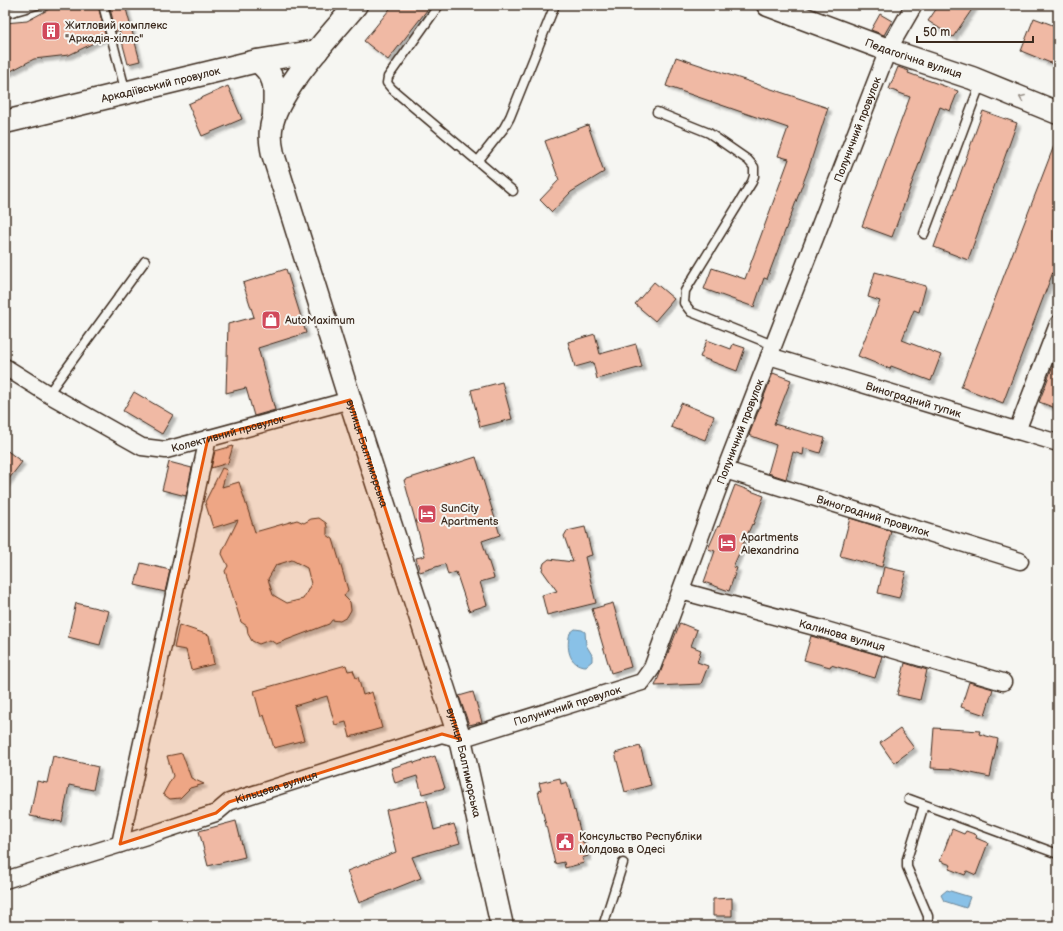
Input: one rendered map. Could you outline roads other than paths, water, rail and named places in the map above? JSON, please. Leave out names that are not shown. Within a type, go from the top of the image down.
[{"type":"main road","name":"вулиця Балтиморська","points":[[356,5],[317,51],[290,87],[274,118],[270,140],[273,154],[350,400],[460,739],[502,926]]},
{"type":"main road","name":"Педагогічна вулиця","points":[[768,5],[888,50],[981,82],[1058,113]]},
{"type":"main road","name":"Аркадіївський провулок","points":[[5,122],[126,94],[257,61],[317,51]]},
{"type":"main road","points":[[257,61],[266,67],[274,82],[274,118]]},
{"type":"street","name":"Полуничний провулок","points":[[460,739],[642,682],[652,668],[725,470],[888,50],[914,5]]},
{"type":"street","points":[[1017,431],[1058,324]]},
{"type":"street","name":"Виноградний тупик","points":[[771,351],[1058,443]]},
{"type":"street","name":"Колективний провулок","points":[[5,367],[48,394],[142,447],[166,450],[350,400]]},
{"type":"street","points":[[120,844],[208,438]]},
{"type":"street","name":"Виноградний провулок","points":[[725,470],[1020,561]]},
{"type":"street","name":"Калинова вулиця","points":[[681,591],[826,630],[1003,682]]},
{"type":"street","name":"Кільцева вулиця","points":[[5,880],[216,813],[229,802],[442,734],[460,739]]},
{"type":"lane","points":[[5,14],[37,5]]},
{"type":"lane","points":[[103,5],[126,94]]},
{"type":"lane","points":[[439,5],[388,77],[387,83],[392,89],[513,191]]},
{"type":"lane","points":[[478,161],[504,128],[510,116],[555,5]]},
{"type":"lane","points":[[924,234],[981,82]]},
{"type":"lane","points":[[657,112],[709,133],[748,160],[754,167],[752,182],[685,291],[684,303],[691,312],[771,351]]},
{"type":"lane","points":[[48,394],[145,261]]},
{"type":"lane","points":[[909,799],[1058,854]]},
{"type":"lane","points":[[924,805],[907,859],[907,867],[928,916],[928,926]]},
{"type":"lane","points":[[603,926],[623,864]]},
{"type":"water","points":[[575,629],[585,632],[586,645],[592,655],[592,661],[586,666],[575,663],[570,654],[568,644],[570,633]]},
{"type":"water","points":[[947,890],[970,897],[966,908],[944,901],[941,895]]},
{"type":"place","name":"Житловий комплекс \"Аркадія-хіллс\"","points":[[51,31]]},
{"type":"place","name":"AutoMaximum","points":[[271,320]]},
{"type":"place","name":"SunCity Apartments","points":[[427,514]]},
{"type":"place","name":"Apartments Alexandrina","points":[[727,543]]},
{"type":"place","name":"Консульство Республіки Молдова в Одесі","points":[[565,842]]}]
